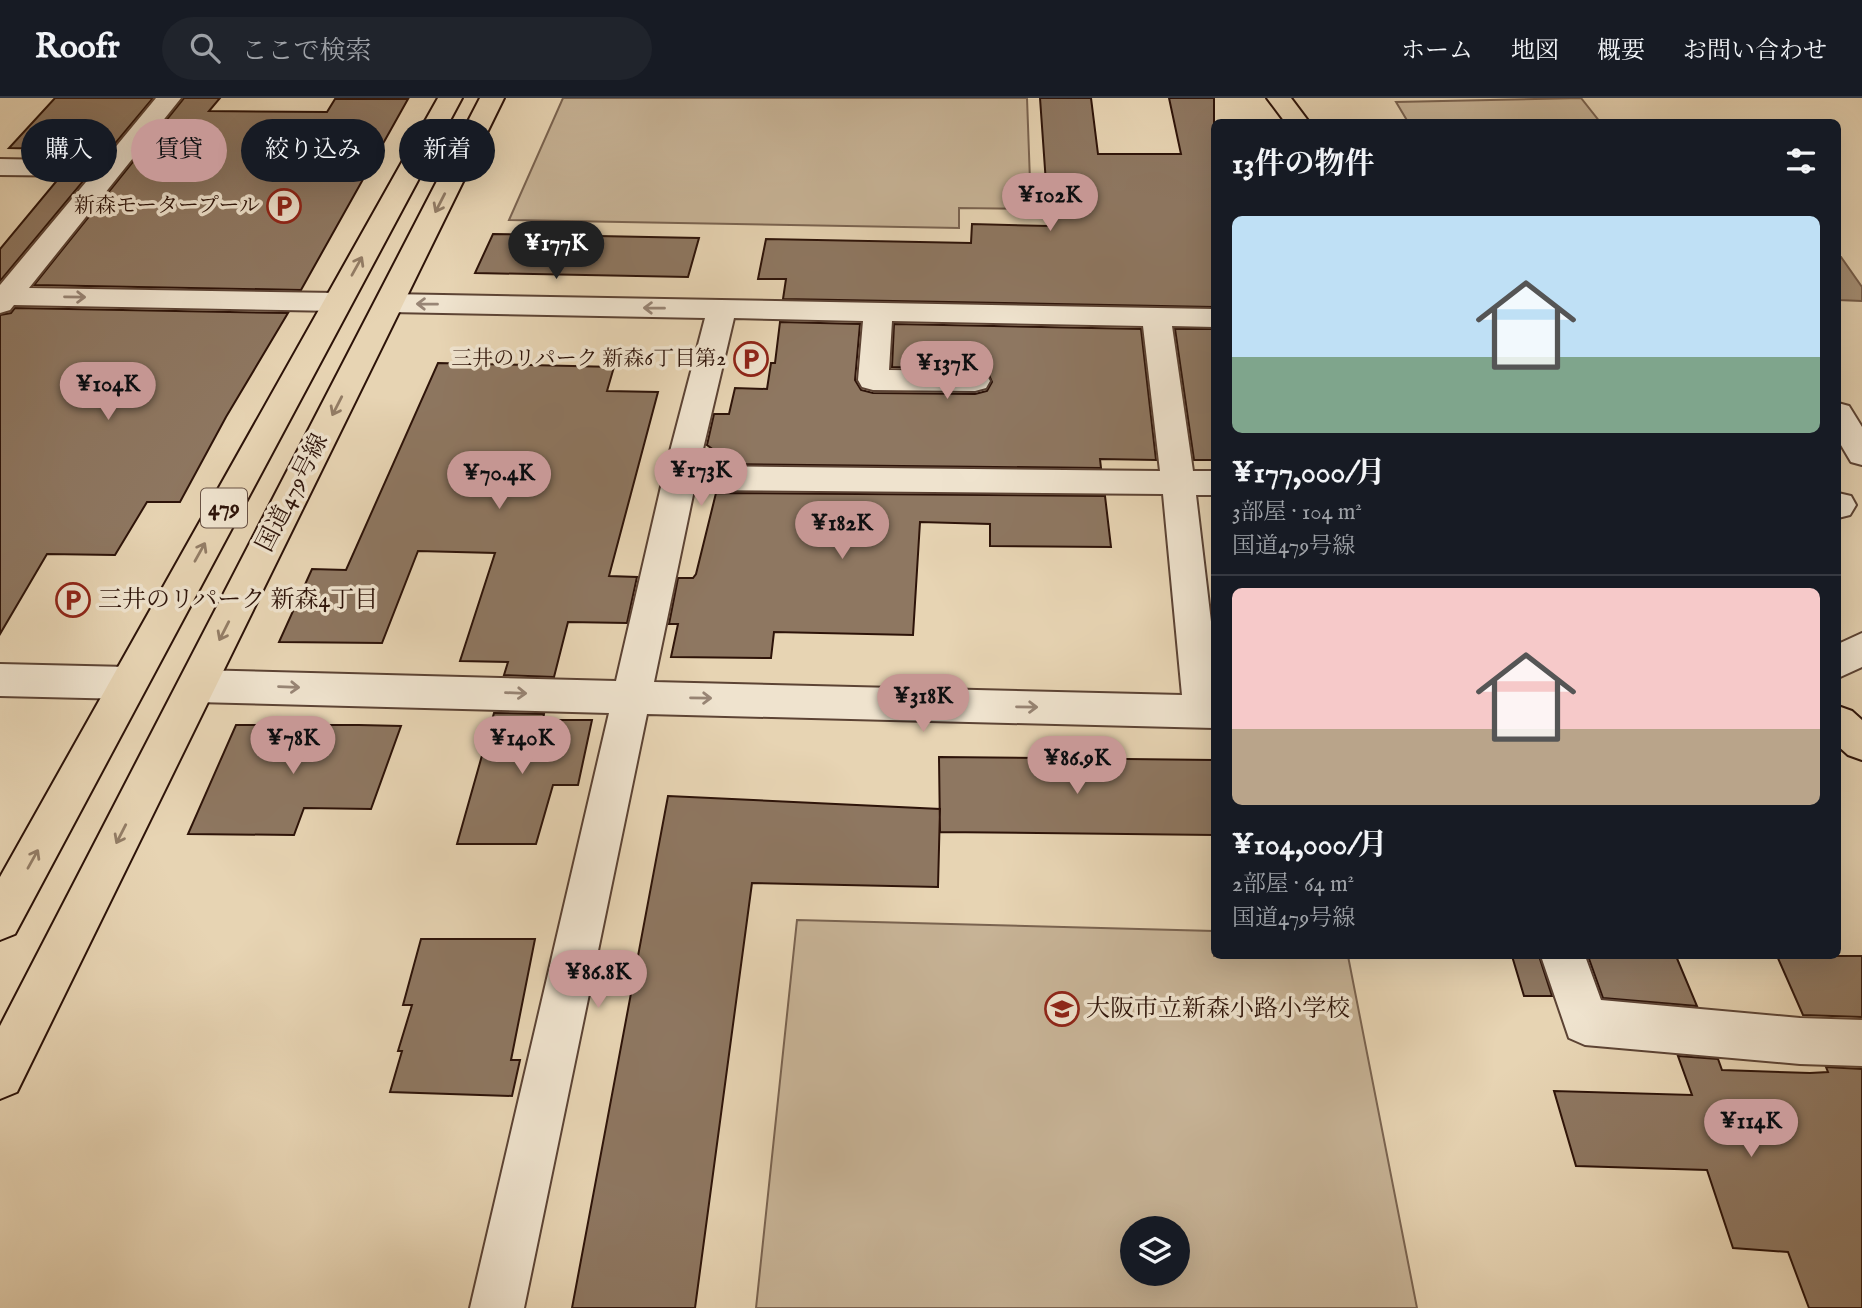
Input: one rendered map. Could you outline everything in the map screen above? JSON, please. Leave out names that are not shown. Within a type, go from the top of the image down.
[{"type":"main road","name":"479","points":[[0,919],[450,98]]},
{"type":"main road","name":"国道479号線","points":[[0,1075],[492,98]]},
{"type":"main road","points":[[1279,98],[1295,119]]},
{"type":"street","points":[[117,162],[169,98]]},
{"type":"street","points":[[0,167],[21,167]]},
{"type":"street","points":[[2,299],[100,182]]},
{"type":"street","points":[[2,299],[337,302]]},
{"type":"street","points":[[389,303],[1211,318]]},
{"type":"street","points":[[497,1308],[680,478],[722,309]]},
{"type":"street","points":[[878,313],[873,380],[975,381]]},
{"type":"street","points":[[196,686],[1209,712],[1156,317]]},
{"type":"street","points":[[1841,419],[1862,454]]},
{"type":"street","points":[[680,478],[1211,483]]},
{"type":"street","points":[[1841,661],[1862,648]]},
{"type":"street","points":[[0,680],[128,683]]},
{"type":"street","points":[[1564,959],[1585,1023],[1800,1041],[1862,1043]]},
{"type":"shaded area","points":[[563,98],[1027,98],[1031,209],[959,208],[959,228],[509,220]]},
{"type":"shaded area","points":[[1581,98],[1598,119],[1406,119],[1396,102]]},
{"type":"shaded area","points":[[1841,257],[1862,287],[1862,301],[1841,300]]},
{"type":"shaded area","points":[[797,920],[1211,931],[1211,959],[1349,959],[1417,1308],[756,1308]]},
{"type":"building","points":[[55,98],[153,98],[136,119],[131,119],[131,124],[117,141],[117,119],[36,119]]},
{"type":"building","points":[[184,98],[220,98],[209,111],[327,112],[335,99],[408,99],[385,140],[385,119],[241,119],[241,182],[362,182],[301,290],[34,285],[131,164],[131,182],[227,182],[227,119],[167,119]]},
{"type":"building","points":[[1040,98],[1091,98],[1098,154],[1181,154],[1169,98],[1214,98],[1214,119],[1211,119],[1211,307],[783,299],[786,279],[758,279],[766,239],[971,243],[972,224],[1049,226]]},
{"type":"building","points":[[21,135],[21,148],[9,148]]},
{"type":"building","points":[[56,182],[82,182],[0,281],[0,249]]},
{"type":"building","points":[[493,234],[699,238],[688,277],[475,273]]},
{"type":"building","points":[[15,308],[288,313],[226,417],[180,502],[147,502],[115,555],[47,554],[0,634],[0,315],[11,313]]},
{"type":"building","points":[[780,322],[860,324],[855,380],[861,390],[873,393],[975,394],[987,391],[992,382],[988,373],[976,368],[892,367],[894,324],[1141,329],[1156,460],[1100,459],[1101,468],[721,464],[722,456],[707,445],[714,414],[729,414],[735,388],[767,389],[771,363],[775,363]]},
{"type":"building","points":[[1175,329],[1211,329],[1211,460],[1194,460]]},
{"type":"building","points":[[438,363],[614,367],[607,391],[658,392],[609,576],[637,577],[627,623],[568,622],[554,677],[504,675],[508,662],[460,661],[495,553],[418,551],[382,643],[279,642],[312,569],[346,570]]},
{"type":"building","points":[[716,493],[1105,496],[1111,547],[990,546],[990,524],[920,522],[913,635],[774,632],[771,658],[671,657],[678,624],[669,624],[678,578],[693,578],[696,574]]},
{"type":"building","points":[[494,713],[544,714],[543,720],[592,720],[578,785],[553,785],[536,844],[457,844]]},
{"type":"building","points":[[236,725],[401,726],[371,809],[304,808],[294,835],[188,834]]},
{"type":"building","points":[[939,757],[1211,760],[1211,835],[940,832]]},
{"type":"building","points":[[668,796],[940,809],[938,887],[752,883],[695,1308],[572,1308]]},
{"type":"building","points":[[421,939],[535,939],[511,1060],[520,1060],[512,1096],[390,1092],[402,1051],[398,1051],[412,1005],[403,1005]]},
{"type":"building","points":[[1841,956],[1862,956],[1862,1017],[1803,1015],[1778,959],[1841,959]]},
{"type":"building","points":[[1513,959],[1540,959],[1552,996],[1524,996]]},
{"type":"building","points":[[1589,959],[1677,959],[1697,1006],[1603,998]]},
{"type":"building","points":[[1678,1056],[1718,1059],[1722,1070],[1810,1073],[1828,1072],[1826,1067],[1862,1069],[1862,1308],[1809,1308],[1788,1252],[1733,1248],[1707,1170],[1576,1166],[1554,1091],[1692,1095]]},
{"type":"place","name":"新森モータープール","points":[[284,206]]},
{"type":"place","name":"三井のリパーク 新森6丁目第2","points":[[751,359]]},
{"type":"place","name":"三井のリパーク 新森4丁目","points":[[73,600]]},
{"type":"place","name":"大阪市立新森小路小学校","points":[[1062,1009]]}]
